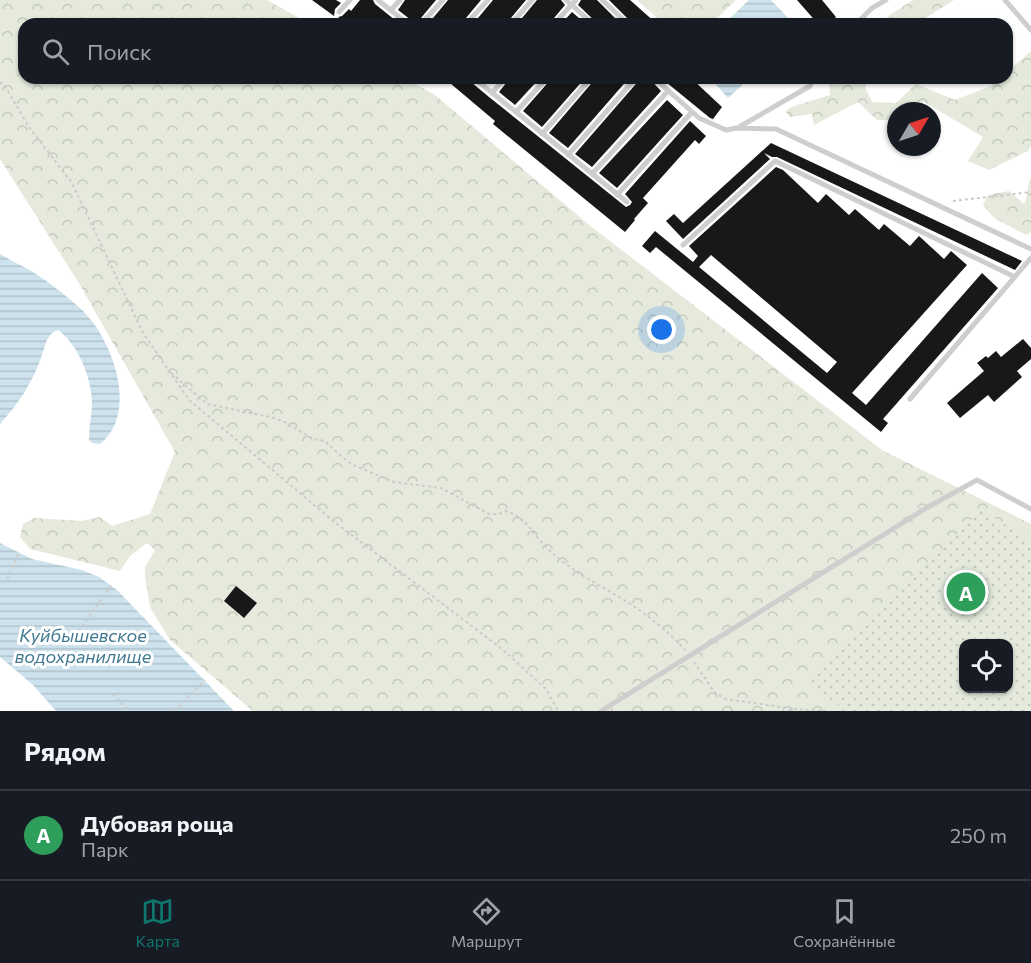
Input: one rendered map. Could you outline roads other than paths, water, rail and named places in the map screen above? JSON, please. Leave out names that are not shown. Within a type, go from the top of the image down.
[{"type":"lane","points":[[339,12],[350,0]]},
{"type":"lane","points":[[378,0],[401,18]]},
{"type":"lane","points":[[391,10],[400,0]]},
{"type":"lane","points":[[426,18],[443,0]]},
{"type":"lane","points":[[472,18],[488,0]]},
{"type":"lane","points":[[516,18],[532,0]]},
{"type":"lane","points":[[566,0],[573,2],[588,18]]},
{"type":"lane","points":[[602,0],[622,18]]},
{"type":"lane","points":[[862,18],[872,8],[886,0]]},
{"type":"lane","points":[[1005,0],[1031,30]]},
{"type":"lane","points":[[559,18],[573,2]]},
{"type":"lane","points":[[481,84],[627,202]]},
{"type":"lane","points":[[492,93],[500,84]]},
{"type":"lane","points":[[516,112],[542,84]]},
{"type":"lane","points":[[542,134],[586,84]]},
{"type":"lane","points":[[568,154],[631,84]]},
{"type":"lane","points":[[660,84],[699,118],[726,130],[776,129],[1031,249]]},
{"type":"lane","points":[[737,128],[811,84]]},
{"type":"lane","points":[[592,174],[668,91]]},
{"type":"lane","points":[[617,195],[692,112]]},
{"type":"lane","points":[[683,245],[775,161],[1015,277]]},
{"type":"lane","points":[[910,399],[1031,258]]},
{"type":"lane","points":[[601,711],[928,507],[977,480],[1031,509]]},
{"type":"water","points":[[749,0],[771,0],[788,18],[730,18]]},
{"type":"water","points":[[715,84],[743,84],[728,98]]},
{"type":"water","points":[[0,254],[39,276],[67,297],[92,321],[102,337],[111,355],[120,395],[118,413],[112,430],[100,444],[89,440],[92,401],[86,372],[72,344],[58,330],[48,338],[31,381],[0,424]]},
{"type":"water","name":"Куйбышевское водохранилище","points":[[0,543],[32,559],[82,570],[99,577],[117,590],[234,711],[56,711],[33,685],[0,657]]},
{"type":"place","name":"Дубовая роща","points":[[966,592]]}]
